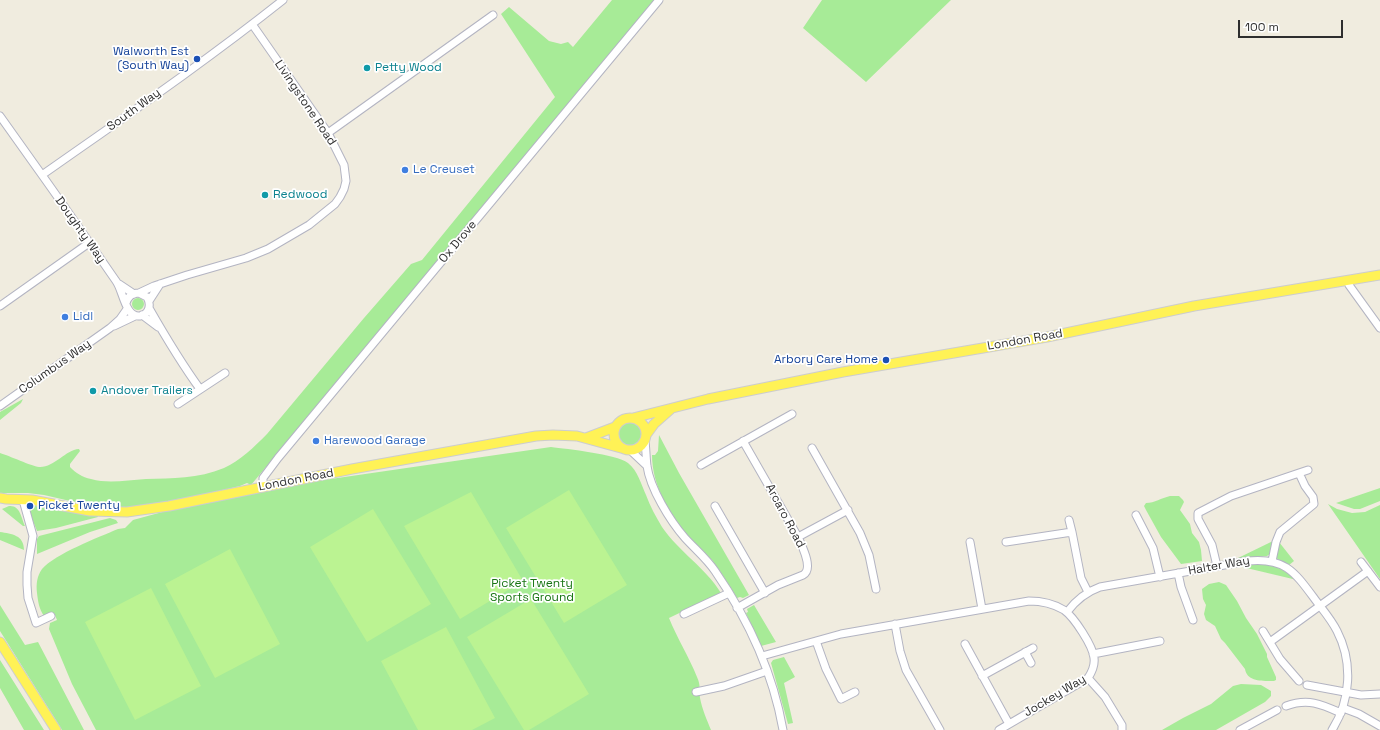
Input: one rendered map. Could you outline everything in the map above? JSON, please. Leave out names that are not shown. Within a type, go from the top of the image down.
[{"type":"main road","name":"London Road","points":[[586,438],[615,427],[623,420],[708,399],[884,364],[1047,337],[1194,306],[1380,275]]},
{"type":"main road","points":[[630,450],[639,448],[654,424],[672,408]]},
{"type":"main road","points":[[633,418],[644,426],[646,438]]},
{"type":"main road","points":[[615,427],[614,438],[621,448]]},
{"type":"main road","name":"London Road","points":[[2,500],[23,500],[51,503],[90,511],[118,513],[163,507],[263,486],[536,436],[566,435],[586,438],[630,450]]},
{"type":"main road","points":[[0,642],[56,730]]},
{"type":"street","name":"South Way","points":[[42,175],[132,112],[283,0]]},
{"type":"street","name":"Ox Drove","points":[[263,486],[263,478],[278,458],[659,0]]},
{"type":"street","points":[[328,133],[493,15]]},
{"type":"street","name":"Livingstone Road","points":[[136,293],[197,271],[246,258],[262,251],[309,225],[328,210],[340,197],[346,181],[344,165],[328,133],[252,24]]},
{"type":"street","points":[[0,116],[42,175]]},
{"type":"street","name":"Doughty Way","points":[[42,175],[119,284],[127,306]]},
{"type":"street","points":[[0,306],[90,243]]},
{"type":"street","points":[[1348,280],[1349,285],[1380,328]]},
{"type":"street","name":"Doughty Way","points":[[119,284],[136,293]]},
{"type":"street","points":[[139,315],[146,312],[160,284]]},
{"type":"street","points":[[160,329],[139,315],[132,314],[127,306],[128,298],[136,293],[146,296],[160,329],[200,389]]},
{"type":"street","name":"Columbus Way","points":[[0,406],[110,328],[120,319],[127,306]]},
{"type":"street","name":"Columbus Way","points":[[110,328],[139,315]]},
{"type":"street","points":[[178,404],[225,373]]},
{"type":"street","points":[[701,465],[792,414]]},
{"type":"street","points":[[646,438],[647,466],[658,497],[671,519],[686,539],[715,570],[729,593],[762,656],[783,730]]},
{"type":"street","name":"Arcaro Road","points":[[737,608],[786,581],[803,575],[807,572],[808,565],[798,537],[743,441]]},
{"type":"street","points":[[812,448],[848,510],[865,545],[869,555],[876,589]]},
{"type":"street","points":[[630,450],[647,466]]},
{"type":"street","points":[[1217,566],[1214,552],[1198,519],[1198,513],[1231,496],[1308,470]]},
{"type":"street","points":[[1272,562],[1280,532],[1314,504],[1313,498],[1299,473]]},
{"type":"street","points":[[23,500],[33,536],[27,577],[28,598],[36,623],[51,616]]},
{"type":"street","points":[[716,506],[765,593]]},
{"type":"street","points":[[798,537],[848,510]]},
{"type":"street","points":[[1136,515],[1153,548],[1160,576]]},
{"type":"street","points":[[1069,520],[1081,578],[1088,592]]},
{"type":"street","points":[[1006,542],[1072,532]]},
{"type":"street","points":[[970,542],[982,609]]},
{"type":"street","name":"Halter Way","points":[[1175,574],[1254,560],[1282,565],[1294,573],[1305,585],[1337,629],[1345,651],[1348,674],[1346,692],[1342,710],[1332,730]]},
{"type":"street","points":[[1361,562],[1380,587]]},
{"type":"street","points":[[1270,642],[1368,571]]},
{"type":"street","points":[[1066,612],[1075,601],[1088,592],[1100,587],[1175,574],[1192,620]]},
{"type":"street","points":[[684,614],[729,593]]},
{"type":"street","points":[[762,656],[841,634],[1028,601],[1036,601],[1052,605],[1066,612],[1081,631],[1093,654],[1160,641]]},
{"type":"street","points":[[895,624],[900,652],[906,670],[940,730]]},
{"type":"street","points":[[1263,631],[1276,652],[1299,681]]},
{"type":"street","points":[[816,641],[826,669],[841,699],[855,692]]},
{"type":"street","points":[[965,644],[1009,724]]},
{"type":"street","points":[[982,676],[1033,648]]},
{"type":"street","points":[[1025,652],[1030,663]]},
{"type":"street","name":"Jockey Way","points":[[999,730],[1088,678],[1092,670],[1094,660],[1093,654]]},
{"type":"street","points":[[696,692],[724,686],[767,671]]},
{"type":"street","points":[[1088,678],[1105,697],[1122,725],[1122,730]]},
{"type":"street","points":[[1307,685],[1360,695],[1380,694]]},
{"type":"street","points":[[1286,706],[1303,702],[1314,703],[1359,714],[1380,726]]},
{"type":"street","points":[[1240,730],[1277,710]]},
{"type":"green space","points":[[612,0],[655,0],[251,485],[247,483],[228,489],[171,501],[128,508],[83,504],[28,493],[0,493],[0,453],[31,465],[44,467],[55,462],[69,452],[79,449],[80,451],[70,464],[70,467],[85,477],[111,481],[195,476],[214,472],[236,462],[267,434],[411,264],[422,260],[555,97],[501,14],[509,7],[549,41],[561,44],[568,42],[573,47]]},
{"type":"green space","points":[[822,0],[951,0],[866,82],[803,28]]},
{"type":"green space","points":[[136,298],[140,298],[144,304],[140,310],[136,310],[132,306],[132,302]]},
{"type":"green space","points":[[23,399],[21,403],[0,420],[0,412]]},
{"type":"green space","points":[[630,421],[639,425],[643,434],[639,443],[630,447],[621,443],[617,434],[621,425]]},
{"type":"green space","points":[[659,435],[749,595],[743,598],[737,598],[712,560],[690,538],[669,510],[659,489],[653,467],[652,455],[655,455],[658,451]]},
{"type":"green space","name":"Picket Twenty Sports Ground","points":[[551,447],[613,457],[628,463],[637,474],[651,507],[662,527],[676,544],[708,576],[721,593],[669,618],[698,680],[701,702],[711,730],[96,730],[72,684],[49,629],[50,623],[57,620],[54,613],[44,616],[38,602],[38,577],[42,569],[48,563],[89,541],[118,529],[125,528],[133,520],[177,508],[317,481]]},
{"type":"green space","points":[[1380,488],[1380,501],[1360,509],[1354,509],[1336,503]]},
{"type":"green space","points":[[569,490],[627,585],[564,623],[506,528]]},
{"type":"green space","points":[[471,492],[523,581],[460,619],[404,526]]},
{"type":"green space","points":[[1170,496],[1179,496],[1184,502],[1180,510],[1190,524],[1192,533],[1199,542],[1202,561],[1181,564],[1161,537],[1144,506],[1146,503]]},
{"type":"green space","points":[[1328,504],[1337,509],[1352,513],[1365,512],[1380,505],[1380,579]]},
{"type":"green space","points":[[32,505],[97,515],[98,517],[56,528],[37,531],[29,511]]},
{"type":"green space","points":[[9,506],[16,507],[25,526],[2,509]]},
{"type":"green space","points":[[373,509],[431,604],[367,642],[310,547]]},
{"type":"green space","points":[[110,518],[116,520],[118,523],[90,532],[37,554],[37,539],[39,536]]},
{"type":"green space","points":[[0,532],[20,538],[24,550],[0,540]]},
{"type":"green space","points":[[1273,541],[1270,554],[1267,556],[1236,559]]},
{"type":"green space","points":[[1279,542],[1294,561],[1289,565],[1276,558]]},
{"type":"green space","points":[[230,549],[280,644],[215,678],[165,584]]},
{"type":"green space","points":[[1254,563],[1267,564],[1277,567],[1287,572],[1297,580],[1238,566]]},
{"type":"green space","points":[[1219,582],[1226,585],[1257,634],[1267,654],[1276,680],[1261,681],[1252,679],[1221,639],[1215,626],[1206,620],[1204,614],[1206,605],[1203,599],[1202,589],[1209,584]]},
{"type":"green space","points":[[151,588],[201,686],[135,720],[85,622]]},
{"type":"green space","points":[[531,599],[589,694],[529,730],[524,730],[467,637]]},
{"type":"green space","points":[[0,605],[25,645],[38,642],[84,730],[62,730],[0,631]]},
{"type":"green space","points":[[754,605],[776,642],[761,646],[746,613],[748,612],[747,609]]},
{"type":"green space","points":[[446,627],[495,718],[472,730],[418,730],[381,661]]},
{"type":"green space","points":[[784,657],[795,677],[784,683],[793,723],[788,724],[771,663],[773,660]]},
{"type":"green space","points":[[0,660],[44,730],[24,730],[0,688]]},
{"type":"green space","points":[[1241,684],[1261,685],[1271,691],[1271,696],[1265,702],[1216,730],[1162,730],[1211,704],[1233,686]]},
{"type":"place","name":"Walworth Est (South Way)","points":[[197,59]]},
{"type":"place","name":"Petty Wood","points":[[367,68]]},
{"type":"place","name":"Le Creuset","points":[[405,170]]},
{"type":"place","name":"Redwood","points":[[265,195]]},
{"type":"place","name":"Lidl","points":[[65,317]]},
{"type":"place","name":"Arbory Care Home","points":[[886,360]]},
{"type":"place","name":"Andover Trailers","points":[[93,391]]},
{"type":"place","name":"Harewood Garage","points":[[316,441]]},
{"type":"place","name":"Picket Twenty","points":[[30,506]]}]
